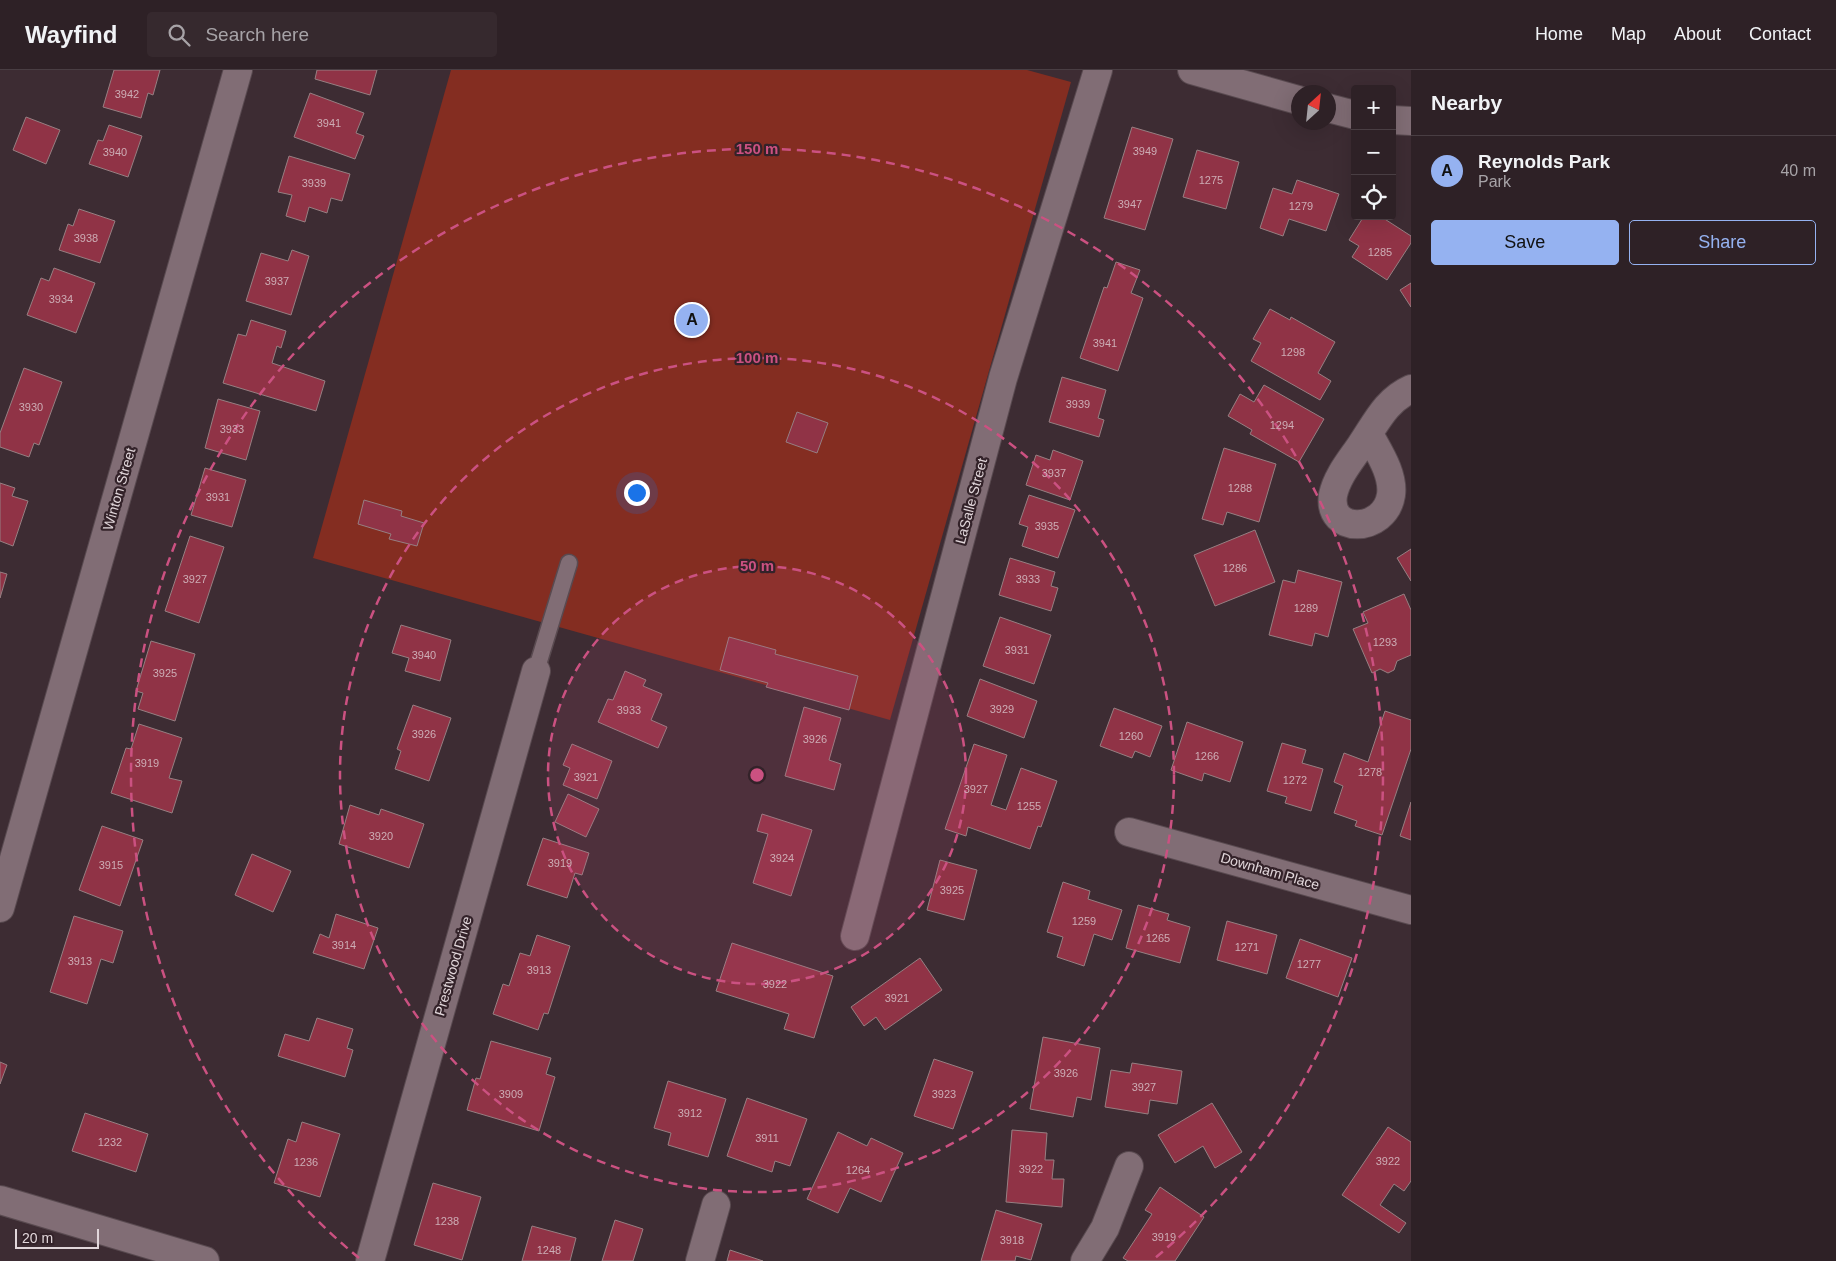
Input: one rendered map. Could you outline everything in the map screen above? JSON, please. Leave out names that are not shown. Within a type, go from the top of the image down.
[{"type":"street","name":"Winton Street","points":[[0,908],[238,70]]},
{"type":"street","name":"LaSalle Street","points":[[855,936],[1003,378],[1098,70]]},
{"type":"street","points":[[1192,70],[1291,98]]},
{"type":"street","points":[[1336,110],[1351,114]]},
{"type":"street","points":[[1396,120],[1411,121]]},
{"type":"street","points":[[1369,434],[1382,411],[1402,393],[1411,389]]},
{"type":"street","name":"Prestwood Drive","points":[[370,1261],[536,671]]},
{"type":"street","name":"Downham Place","points":[[1129,832],[1411,910]]},
{"type":"street","points":[[1085,1261],[1105,1228],[1129,1166]]},
{"type":"street","points":[[0,1200],[205,1261]]},
{"type":"street","points":[[700,1261],[716,1205]]},
{"type":"lane","points":[[536,671],[570,563]]},
{"type":"shaded area","points":[[451,70],[1027,70],[1071,82],[890,720],[313,558]]},
{"type":"building","points":[[114,70],[160,70],[153,95],[148,93],[141,118],[103,107]]},
{"type":"building","points":[[317,70],[377,70],[370,95],[315,79]]},
{"type":"building","points":[[310,93],[364,113],[356,133],[364,136],[355,159],[294,137]]},
{"type":"building","points":[[26,117],[60,130],[46,164],[13,150]]},
{"type":"building","points":[[109,125],[142,136],[128,177],[89,164],[98,140],[103,141]]},
{"type":"building","points":[[1132,127],[1173,139],[1145,230],[1104,218]]},
{"type":"building","points":[[1197,150],[1239,162],[1226,209],[1183,197]]},
{"type":"building","points":[[289,156],[350,174],[342,201],[331,198],[327,213],[309,207],[305,222],[286,216],[292,195],[278,192]]},
{"type":"building","points":[[1297,180],[1339,194],[1326,231],[1289,219],[1283,236],[1260,228],[1273,188],[1292,194]]},
{"type":"building","points":[[79,209],[115,221],[100,263],[59,250],[68,224],[73,226]]},
{"type":"building","points":[[1362,220],[1386,220],[1411,236],[1411,243],[1387,280],[1352,257],[1359,246],[1349,240]]},
{"type":"building","points":[[292,250],[309,256],[291,315],[246,301],[261,253],[288,261]]},
{"type":"building","points":[[1116,262],[1140,270],[1131,293],[1143,298],[1118,371],[1080,358],[1104,287],[1107,288]]},
{"type":"building","points":[[54,268],[95,283],[76,333],[27,315],[41,278],[49,281]]},
{"type":"building","points":[[1411,283],[1411,307],[1400,290]]},
{"type":"building","points":[[1270,309],[1290,320],[1291,317],[1335,342],[1318,373],[1331,381],[1320,400],[1251,361],[1261,343],[1253,339]]},
{"type":"building","points":[[251,320],[286,331],[281,348],[277,346],[272,363],[325,381],[316,411],[223,383],[238,334],[246,336]]},
{"type":"building","points":[[24,368],[62,382],[39,445],[34,443],[29,457],[0,447],[0,433]]},
{"type":"building","points":[[1062,377],[1106,390],[1098,418],[1104,420],[1099,437],[1049,422]]},
{"type":"building","points":[[1264,385],[1324,419],[1299,462],[1250,434],[1252,430],[1228,416],[1240,394],[1254,402]]},
{"type":"building","points":[[218,399],[260,411],[246,460],[205,448]]},
{"type":"building","points":[[797,412],[828,423],[817,453],[786,442]]},
{"type":"building","points":[[1224,448],[1276,464],[1259,522],[1227,512],[1223,525],[1202,519]]},
{"type":"building","points":[[1053,450],[1083,461],[1070,500],[1026,485],[1036,455],[1050,460]]},
{"type":"building","points":[[205,468],[246,480],[232,527],[191,515]]},
{"type":"building","points":[[0,483],[15,488],[12,496],[28,501],[13,546],[0,541]]},
{"type":"building","points":[[1029,495],[1075,510],[1058,558],[1022,546],[1028,527],[1019,524]]},
{"type":"building","points":[[364,500],[402,511],[401,516],[424,523],[417,546],[389,539],[391,534],[358,524]]},
{"type":"building","points":[[1255,530],[1275,582],[1215,606],[1194,555]]},
{"type":"building","points":[[190,536],[224,547],[199,623],[165,611]]},
{"type":"building","points":[[1411,549],[1411,581],[1397,558]]},
{"type":"building","points":[[1010,558],[1055,572],[1051,586],[1058,588],[1051,611],[999,595]]},
{"type":"building","points":[[1298,570],[1342,582],[1328,637],[1315,633],[1312,646],[1269,635],[1283,580],[1295,583]]},
{"type":"building","points":[[0,572],[7,574],[0,598]]},
{"type":"building","points":[[1404,594],[1411,610],[1411,655],[1397,661],[1394,670],[1388,673],[1380,669],[1372,673],[1353,629],[1368,623],[1363,612]]},
{"type":"building","points":[[1000,617],[1051,635],[1034,684],[983,666]]},
{"type":"building","points":[[401,625],[451,640],[440,681],[405,671],[409,658],[392,653]]},
{"type":"building","points":[[729,637],[776,650],[775,654],[858,676],[849,710],[766,687],[768,683],[720,670]]},
{"type":"building","points":[[151,641],[195,654],[175,721],[138,709],[143,693],[136,691]]},
{"type":"building","points":[[625,671],[646,680],[643,686],[662,694],[651,720],[667,727],[658,748],[598,722],[608,699],[613,700]]},
{"type":"building","points":[[980,679],[1037,701],[1024,738],[967,716]]},
{"type":"building","points":[[413,705],[451,718],[429,781],[395,769],[401,751],[397,749]]},
{"type":"building","points":[[804,707],[841,718],[829,760],[841,764],[834,790],[785,776]]},
{"type":"building","points":[[1114,708],[1162,726],[1150,757],[1135,751],[1132,758],[1100,746]]},
{"type":"building","points":[[1385,711],[1411,720],[1411,749],[1382,835],[1355,826],[1357,821],[1334,813],[1343,786],[1334,782],[1344,753],[1368,762]]},
{"type":"building","points":[[1187,722],[1243,742],[1230,782],[1204,773],[1202,781],[1171,770]]},
{"type":"building","points":[[139,724],[182,738],[169,778],[182,781],[172,813],[111,793],[126,748],[131,749]]},
{"type":"building","points":[[1282,743],[1306,750],[1302,763],[1323,769],[1311,811],[1285,803],[1287,797],[1267,791]]},
{"type":"building","points":[[572,744],[612,761],[597,799],[563,785],[570,768],[563,765]]},
{"type":"building","points":[[974,744],[1007,755],[991,805],[1006,810],[1021,768],[1057,781],[1041,827],[1038,826],[1030,849],[968,827],[966,836],[945,829]]},
{"type":"building","points":[[568,794],[599,809],[586,837],[555,822]]},
{"type":"building","points":[[1411,802],[1411,840],[1400,836]]},
{"type":"building","points":[[350,805],[379,815],[381,809],[424,824],[409,868],[339,844]]},
{"type":"building","points":[[762,814],[812,830],[791,896],[753,883],[768,834],[757,831]]},
{"type":"building","points":[[102,826],[143,840],[120,906],[79,890]]},
{"type":"building","points":[[543,838],[589,853],[582,875],[575,873],[567,898],[527,885]]},
{"type":"building","points":[[252,854],[291,871],[273,912],[235,895]]},
{"type":"building","points":[[940,860],[977,870],[964,920],[927,910]]},
{"type":"building","points":[[1063,882],[1090,891],[1088,899],[1122,910],[1112,940],[1094,934],[1084,966],[1057,957],[1063,937],[1047,932]]},
{"type":"building","points":[[1138,905],[1169,914],[1167,920],[1190,927],[1180,963],[1126,948]]},
{"type":"building","points":[[336,914],[378,928],[364,969],[313,953],[320,934],[329,938]]},
{"type":"building","points":[[74,916],[123,931],[113,963],[101,959],[87,1004],[50,992]]},
{"type":"building","points":[[1227,921],[1277,935],[1267,974],[1217,960]]},
{"type":"building","points":[[537,935],[570,946],[548,1014],[544,1013],[538,1030],[493,1014],[503,984],[509,986],[520,953],[530,956]]},
{"type":"building","points":[[1300,939],[1352,958],[1338,997],[1286,978]]},
{"type":"building","points":[[732,943],[833,976],[814,1038],[784,1029],[789,1014],[716,991]]},
{"type":"building","points":[[920,958],[942,990],[885,1030],[876,1017],[864,1026],[851,1007]]},
{"type":"building","points":[[317,1018],[353,1029],[347,1048],[353,1050],[345,1077],[278,1056],[285,1034],[309,1041]]},
{"type":"building","points":[[1043,1037],[1100,1048],[1091,1100],[1077,1097],[1073,1117],[1030,1109]]},
{"type":"building","points":[[491,1041],[551,1058],[546,1074],[555,1077],[539,1131],[467,1110],[476,1078],[480,1079]]},
{"type":"building","points":[[934,1059],[973,1072],[953,1129],[914,1116]]},
{"type":"building","points":[[0,1062],[7,1065],[0,1084]]},
{"type":"building","points":[[1132,1063],[1182,1071],[1177,1104],[1150,1100],[1148,1114],[1105,1107],[1111,1070],[1130,1073]]},
{"type":"building","points":[[668,1081],[726,1099],[708,1157],[668,1145],[671,1133],[654,1128]]},
{"type":"building","points":[[747,1098],[807,1119],[790,1166],[775,1161],[772,1172],[727,1156]]},
{"type":"building","points":[[1212,1103],[1242,1152],[1215,1168],[1203,1146],[1175,1163],[1158,1135]]},
{"type":"building","points":[[85,1113],[148,1134],[136,1172],[72,1151]]},
{"type":"building","points":[[302,1122],[340,1134],[320,1197],[274,1183],[288,1139],[296,1142]]},
{"type":"building","points":[[1388,1127],[1411,1142],[1411,1181],[1404,1191],[1394,1184],[1380,1205],[1406,1223],[1399,1233],[1342,1195]]},
{"type":"building","points":[[1012,1130],[1047,1133],[1045,1160],[1054,1160],[1052,1179],[1064,1179],[1062,1207],[1006,1202]]},
{"type":"building","points":[[838,1132],[867,1146],[871,1138],[903,1153],[881,1202],[850,1188],[838,1213],[807,1199]]},
{"type":"building","points":[[433,1183],[481,1197],[462,1260],[414,1245]]},
{"type":"building","points":[[1160,1187],[1204,1217],[1175,1261],[1128,1261],[1123,1258],[1152,1214],[1145,1210]]},
{"type":"building","points":[[996,1210],[1042,1224],[1031,1260],[1016,1256],[1015,1261],[981,1261]]},
{"type":"building","points":[[615,1220],[643,1229],[633,1261],[602,1261]]},
{"type":"building","points":[[532,1226],[576,1238],[570,1261],[522,1261]]},
{"type":"building","points":[[730,1250],[763,1261],[727,1261]]},
{"type":"place","name":"Reynolds Park","points":[[692,320]]}]
